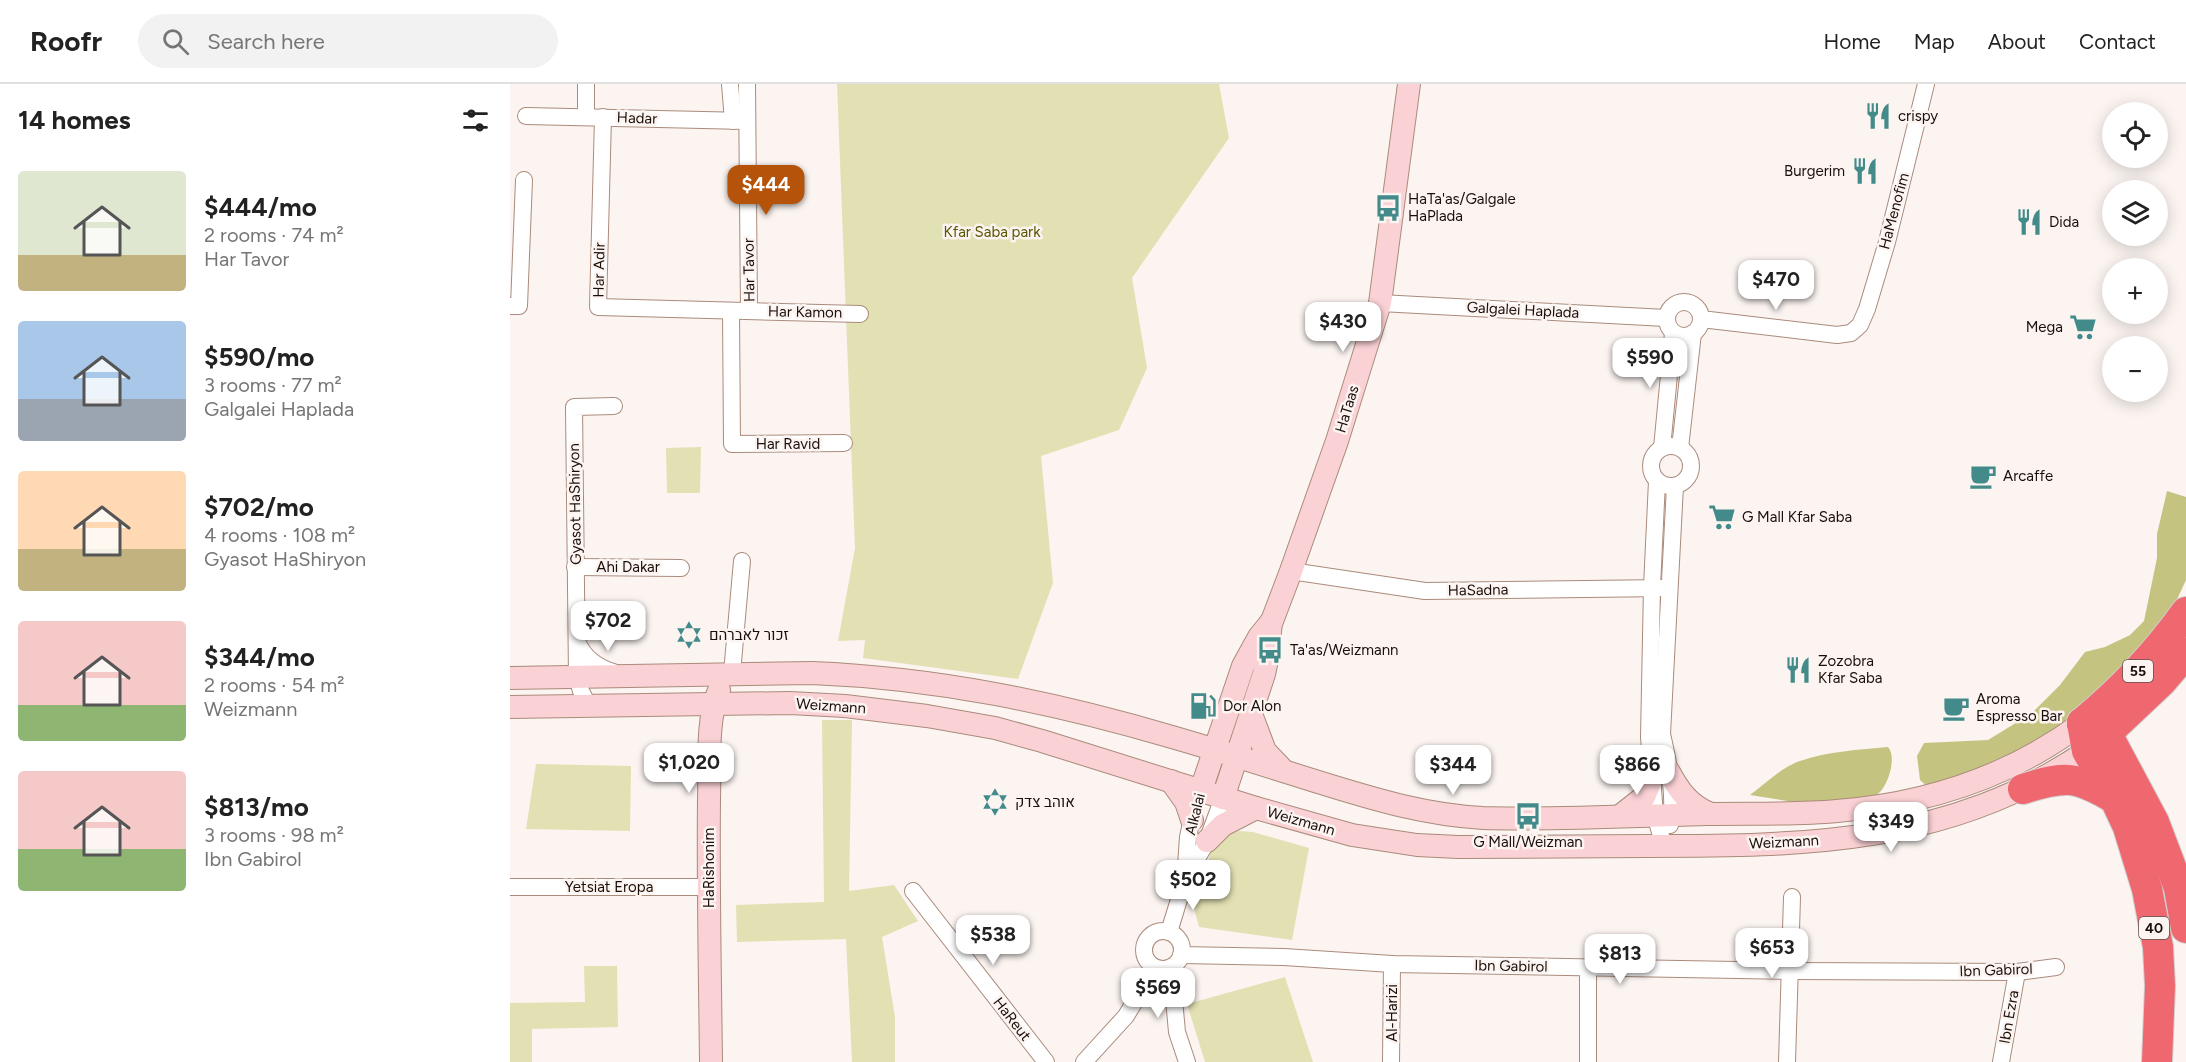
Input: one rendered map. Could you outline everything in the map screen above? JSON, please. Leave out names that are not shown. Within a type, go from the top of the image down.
[{"type":"highway","name":"55","points":[[2092,736],[2122,688],[2163,644],[2186,612]]},
{"type":"highway","name":"55","points":[[2092,736],[2140,702],[2162,681],[2186,652]]},
{"type":"highway","name":"40","points":[[2140,702],[2130,747],[2130,768],[2124,790],[2158,947],[2160,986],[2157,1062]]},
{"type":"highway","name":"40","points":[[2092,736],[2124,790],[2154,822],[2179,888],[2186,927]]},
{"type":"highway","points":[[2023,789],[2051,781],[2071,779],[2124,790]]},
{"type":"main road","name":"HaTaas","points":[[1223,798],[1268,660],[1272,621],[1337,441],[1380,303],[1409,84]]},
{"type":"main road","name":"HaTaas","points":[[1214,750],[1251,651],[1272,621]]},
{"type":"main road","name":"Weizmann","points":[[510,678],[724,673],[854,675],[921,682],[1040,701],[1173,737],[1384,802],[1437,814],[1507,818],[1837,811],[1888,805],[1936,794],[1975,781],[2031,757],[2092,736]]},
{"type":"main road","name":"HaRishonim","points":[[723,1062],[720,764],[724,673]]},
{"type":"main road","name":"Weizmann","points":[[510,707],[790,703],[836,705],[956,720],[1042,741],[1223,798],[1352,835],[1417,845],[1487,847],[1664,846],[1793,842],[1874,835],[1940,821],[2023,789],[2092,736]]},
{"type":"main road","name":"HaRishonim","points":[[711,1062],[708,886],[710,745],[721,705]]},
{"type":"main road","points":[[1251,714],[1265,751],[1285,772]]},
{"type":"main road","points":[[1173,737],[1202,732],[1226,715]]},
{"type":"main road","name":"Alkalai","points":[[1201,790],[1214,750]]},
{"type":"main road","points":[[1620,816],[1644,797],[1663,766],[1686,799],[1711,814]]},
{"type":"main road","points":[[1171,781],[1186,802],[1192,820]]},
{"type":"main road","points":[[1207,841],[1223,825],[1256,808]]},
{"type":"street","points":[[585,117],[586,84]]},
{"type":"street","name":"Har Tavor","points":[[730,84],[740,121],[749,311]]},
{"type":"street","name":"Har Tavor","points":[[740,121],[747,84]]},
{"type":"street","name":"HaMenofim","points":[[1697,326],[1837,335],[1851,333],[1860,325],[1868,309],[1887,242],[1926,84]]},
{"type":"street","name":"Hadar","points":[[526,116],[740,121]]},
{"type":"street","name":"Har Adir","points":[[603,117],[598,307],[749,311]]},
{"type":"street","points":[[514,306],[524,180]]},
{"type":"street","name":"Galgalei Haplada","points":[[1380,303],[1670,325]]},
{"type":"street","points":[[1662,448],[1671,308],[1676,304],[1687,303],[1696,308],[1697,326],[1680,448]]},
{"type":"street","name":"Har Tavor","points":[[731,311],[732,444]]},
{"type":"street","name":"Har Kamon","points":[[749,311],[860,314]]},
{"type":"street","points":[[1670,325],[1683,336],[1697,326]]},
{"type":"street","name":"Gyasot HaShiryon","points":[[589,706],[577,677],[574,407],[614,406]]},
{"type":"street","name":"Har Ravid","points":[[732,444],[844,443]]},
{"type":"street","points":[[1657,481],[1675,486],[1685,480],[1690,469],[1689,457],[1680,448],[1674,446],[1662,448],[1653,457],[1651,463],[1651,470],[1657,481],[1664,846]]},
{"type":"street","points":[[1663,766],[1649,737],[1660,587],[1675,486]]},
{"type":"street","points":[[724,673],[736,638],[741,561]]},
{"type":"street","name":"Ahi Dakar","points":[[575,567],[681,568]]},
{"type":"street","name":"HaSadna","points":[[1290,571],[1425,591],[1660,587]]},
{"type":"street","points":[[577,640],[582,652],[592,662],[608,671],[628,676]]},
{"type":"street","points":[[1649,737],[1663,766]]},
{"type":"street","name":"Alkalai","points":[[1169,932],[1185,880],[1192,820],[1201,790]]},
{"type":"street","name":"Alkalai","points":[[1185,880],[1207,841],[1223,798]]},
{"type":"street","name":"Yetsiat Eropa","points":[[510,887],[708,886]]},
{"type":"street","name":"HaReut","points":[[913,891],[1046,1062]]},
{"type":"street","points":[[1787,1062],[1792,897]]},
{"type":"street","points":[[1084,1062],[1126,1016],[1182,948],[1179,940],[1169,932],[1150,936],[1144,944],[1144,956],[1148,962],[1169,963]]},
{"type":"street","name":"Ibn Gabirol","points":[[1169,963],[1284,957],[1392,963],[1790,971],[2017,972],[2056,967]]},
{"type":"street","points":[[1169,963],[1177,1032],[1187,1062]]},
{"type":"street","name":"Al-Harizi","points":[[1392,963],[1392,1062]]},
{"type":"street","points":[[1588,967],[1588,1062]]},
{"type":"street","name":"Ibn Ezra","points":[[2001,1062],[2017,972]]},
{"type":"green space","name":"Kfar Saba park","points":[[837,84],[1219,84],[1229,138],[1132,278],[1147,368],[1119,430],[1041,456],[1053,583],[1018,679],[863,658],[865,640],[838,641],[855,548]]},
{"type":"green space","points":[[701,447],[700,493],[667,493],[666,448]]},
{"type":"green space","points":[[822,720],[852,720],[849,891],[894,885],[918,921],[882,937],[895,1017],[895,1062],[852,1062],[846,939],[737,942],[736,905],[824,902]]},
{"type":"green space","points":[[536,764],[631,766],[630,831],[526,829]]},
{"type":"green space","points":[[1239,831],[1253,832],[1309,848],[1292,940],[1199,927],[1194,908],[1212,848],[1226,835]]},
{"type":"green space","points":[[584,966],[617,966],[618,1027],[532,1029],[532,1062],[510,1062],[510,1003],[585,1002]]},
{"type":"green space","points":[[1285,977],[1313,1062],[1205,1062],[1187,1004]]},
{"type":"shaded area","points":[[2167,491],[2186,497],[2186,580],[2173,608],[2085,710],[2032,747],[1931,790],[1920,780],[1917,756],[1924,743],[1988,740],[2032,713],[2060,685],[2085,652],[2105,647],[2130,635],[2144,621],[2157,558],[2157,534]]},
{"type":"shaded area","points":[[1888,747],[1892,756],[1890,773],[1886,784],[1873,799],[1806,804],[1750,795],[1780,771],[1800,761],[1833,753]]},
{"type":"place","name":"crispy","points":[[1878,116]]},
{"type":"place","name":"Burgerim","points":[[1865,171]]},
{"type":"place","name":"HaTa'as/Galgale HaPlada","points":[[1388,208]]},
{"type":"place","name":"Dida","points":[[2029,222]]},
{"type":"place","name":"Mega","points":[[2083,327]]},
{"type":"place","name":"Arcaffe","points":[[1983,476]]},
{"type":"place","name":"G Mall Kfar Saba","points":[[1722,517]]},
{"type":"place","name":"זכור לאברהם","points":[[689,635]]},
{"type":"place","name":"Ta'as/Weizmann","points":[[1270,650]]},
{"type":"place","name":"Zozobra Kfar Saba","points":[[1798,670]]},
{"type":"place","name":"Dor Alon","points":[[1203,706]]},
{"type":"place","name":"Aroma Espresso Bar","points":[[1956,708]]},
{"type":"place","name":"אוהב צדק","points":[[995,802]]},
{"type":"place","name":"G Mall/Weizman","points":[[1528,816]]}]
